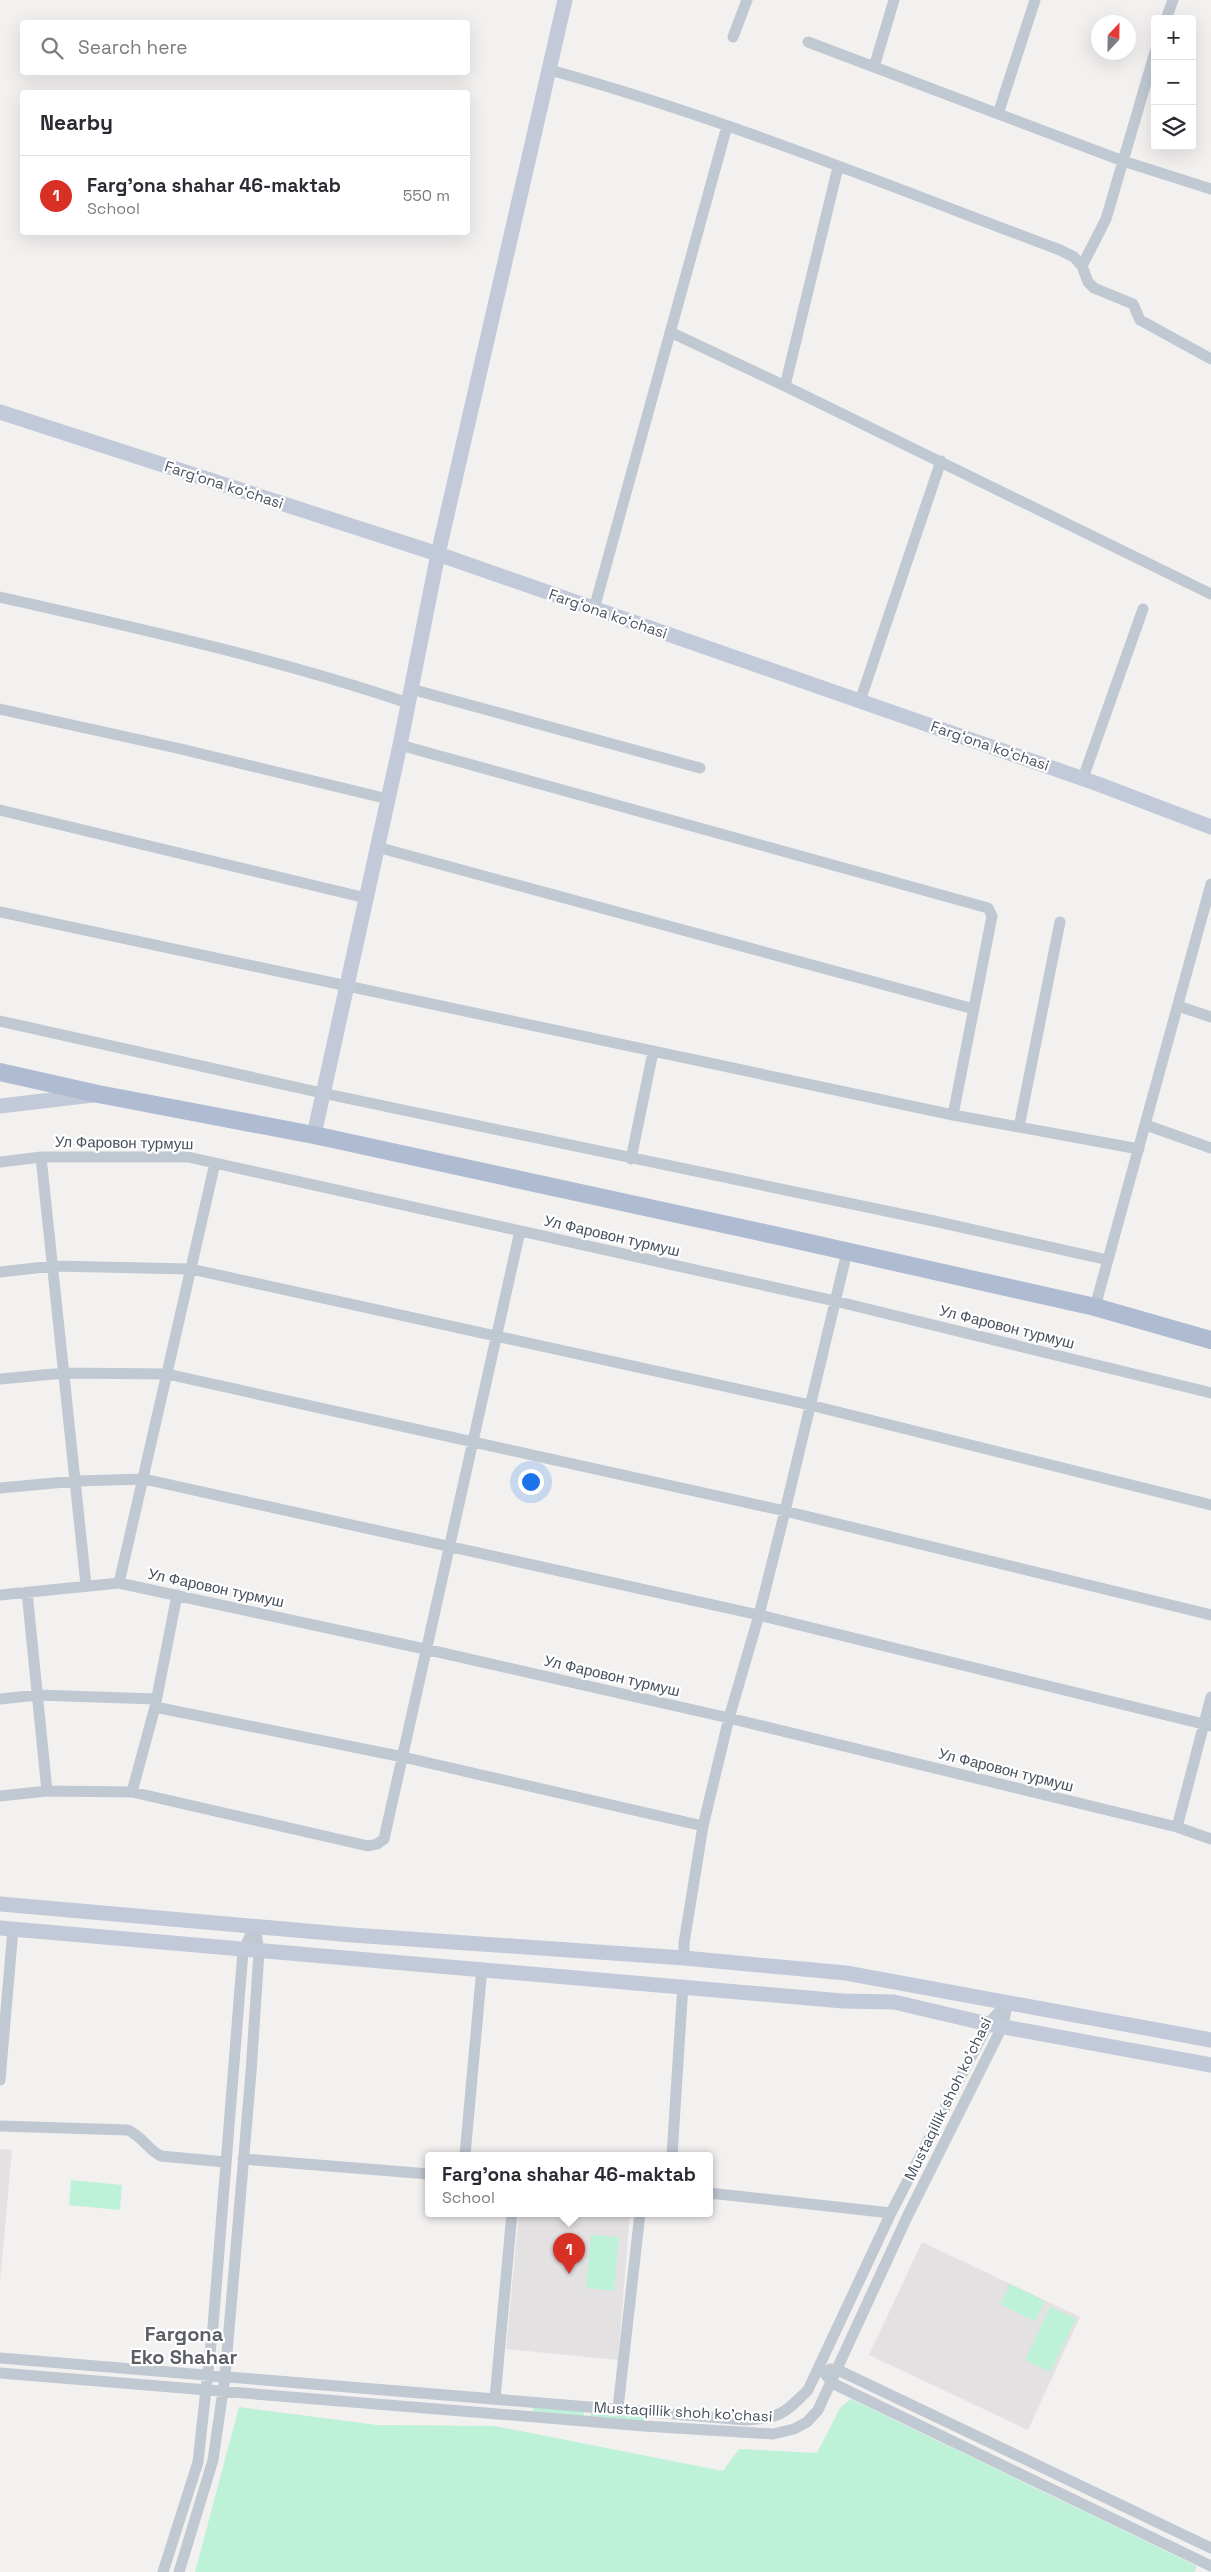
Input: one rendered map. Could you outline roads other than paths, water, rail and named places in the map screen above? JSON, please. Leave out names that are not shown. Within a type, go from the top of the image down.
[{"type":"main road","points":[[0,1072],[98,1094],[314,1136],[847,1252],[1095,1307],[1211,1340]]},
{"type":"street","points":[[314,1136],[345,987],[400,745],[438,554],[565,0]]},
{"type":"street","points":[[732,37],[747,0]]},
{"type":"street","points":[[874,66],[894,0]]},
{"type":"street","points":[[998,114],[1035,0]]},
{"type":"street","points":[[1167,15],[1173,0]]},
{"type":"street","points":[[808,42],[1123,161],[1211,190]]},
{"type":"street","points":[[1082,266],[1106,219],[1153,60]]},
{"type":"street","points":[[550,70],[604,85],[727,126],[1060,250],[1074,257],[1082,266],[1088,282],[1094,288],[1133,304],[1140,320],[1211,359]]},
{"type":"street","points":[[594,609],[727,126]]},
{"type":"street","points":[[785,386],[838,167]]},
{"type":"street","points":[[670,332],[941,461],[1211,594]]},
{"type":"street","name":"Fargʻona koʻchasi","points":[[0,412],[438,554],[1083,778],[1211,827]]},
{"type":"street","points":[[860,701],[941,461]]},
{"type":"street","points":[[0,598],[204,643],[348,683],[409,696],[700,768]]},
{"type":"street","points":[[1083,778],[1143,610]]},
{"type":"street","points":[[0,709],[181,749],[388,799]]},
{"type":"street","points":[[400,745],[988,908],[992,916],[953,1115]]},
{"type":"street","points":[[0,810],[366,898]]},
{"type":"street","points":[[377,847],[974,1009]]},
{"type":"street","points":[[1095,1307],[1211,884]]},
{"type":"street","points":[[0,912],[953,1115],[1139,1149]]},
{"type":"street","points":[[1019,1127],[1060,922]]},
{"type":"street","points":[[1178,1006],[1211,1018]]},
{"type":"street","points":[[0,1021],[322,1093],[934,1221],[1108,1260]]},
{"type":"street","points":[[631,1159],[653,1052]]},
{"type":"street","points":[[0,1106],[98,1094]]},
{"type":"street","points":[[1146,1125],[1211,1148]]},
{"type":"street","points":[[41,1157],[86,1585]]},
{"type":"street","name":"Ул Фаровон турмуш","points":[[0,1162],[41,1157],[188,1157],[835,1301],[1211,1393]]},
{"type":"street","points":[[119,1583],[215,1163]]},
{"type":"street","points":[[0,1796],[47,1791],[132,1792],[368,1846],[377,1844],[384,1839],[520,1230]]},
{"type":"street","points":[[684,1958],[684,1942],[703,1826],[729,1718],[759,1615],[847,1252]]},
{"type":"street","points":[[0,1272],[52,1266],[191,1269],[810,1405],[1211,1504]]},
{"type":"street","points":[[0,1379],[64,1373],[167,1374],[785,1511],[1211,1615]]},
{"type":"street","points":[[0,1488],[76,1481],[144,1479],[759,1615],[1207,1725]]},
{"type":"street","name":"Ул Фаровон турмуш","points":[[0,1595],[119,1583],[425,1649],[729,1718],[1177,1827],[1211,1838]]},
{"type":"street","points":[[27,1592],[47,1791]]},
{"type":"street","points":[[132,1792],[156,1703],[177,1595]]},
{"type":"street","points":[[0,1699],[37,1695],[156,1703],[703,1826]]},
{"type":"street","points":[[1177,1827],[1207,1725],[1211,1697]]},
{"type":"street","points":[[0,1904],[371,1937],[684,1958],[846,1973],[1008,2001],[1211,2040]]},
{"type":"street","points":[[224,1948],[230,1940],[230,1931],[225,1923]]},
{"type":"street","points":[[163,2572],[198,2462],[207,2390],[243,1950],[255,1926]]},
{"type":"street","points":[[179,2572],[214,2460],[225,2377],[258,1972],[259,1952],[255,1926]]},
{"type":"street","points":[[0,2080],[7,1929],[259,1952],[683,1985],[843,2001],[894,2002],[995,2024],[1211,2065]]},
{"type":"street","points":[[224,1948],[242,1970]]},
{"type":"street","points":[[258,1972],[267,1960],[279,1953]]},
{"type":"street","points":[[465,2152],[482,1968]]},
{"type":"street","points":[[672,2152],[683,1985]]},
{"type":"street","points":[[946,2014],[954,2013],[962,2005],[961,1993]]},
{"type":"street","name":"Mustaqillik shoh ko'chasi","points":[[0,2358],[746,2420],[771,2418],[788,2411],[808,2390],[891,2213],[1008,2001]]},
{"type":"street","name":"Mustaqillik shoh ko'chasi","points":[[0,2373],[634,2425],[773,2434],[794,2429],[808,2422],[818,2410],[832,2383],[995,2024]]},
{"type":"street","points":[[0,2126],[128,2130],[136,2133],[152,2152],[161,2156],[225,2162]]},
{"type":"street","points":[[243,2159],[425,2174]]},
{"type":"street","points":[[713,2193],[891,2213]]},
{"type":"street","points":[[495,2398],[512,2217]]},
{"type":"street","points":[[618,2408],[640,2217]]},
{"type":"street","points":[[820,2367],[838,2370],[1211,2548]]},
{"type":"street","points":[[820,2367],[832,2383],[1211,2566]]},
{"type":"place","name":"Farg'ona shahar 46-maktab","points":[[569,2274]]},
{"type":"district","name":"Fargona Eko Shahar","points":[[184,2346]]}]
